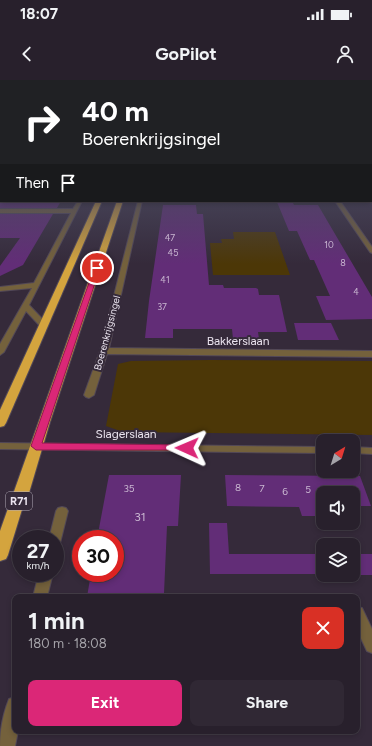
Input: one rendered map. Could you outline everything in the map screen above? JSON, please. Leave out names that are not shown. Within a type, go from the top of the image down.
[{"type":"highway","points":[[0,423],[99,202]]},
{"type":"highway","name":"R71","points":[[0,555],[26,483],[36,446],[120,202]]},
{"type":"street","points":[[0,352],[37,285],[79,202]]},
{"type":"street","name":"Boerenkrijgsingel","points":[[89,395],[104,351],[140,202]]},
{"type":"street","points":[[338,202],[372,251]]},
{"type":"street","points":[[0,210],[75,211]]},
{"type":"street","points":[[0,289],[37,285]]},
{"type":"street","points":[[25,306],[44,325]]},
{"type":"street","name":"Bakkerslaan","points":[[104,351],[372,354]]},
{"type":"street","name":"Slagerslaan","points":[[0,446],[316,450]]},
{"type":"street","points":[[360,450],[372,451]]},
{"type":"street","points":[[57,530],[62,511]]},
{"type":"street","points":[[41,594],[44,582]]},
{"type":"street","points":[[360,620],[372,646]]},
{"type":"street","points":[[6,746],[12,719]]},
{"type":"shaded area","points":[[233,232],[275,232],[290,275],[213,275],[210,243],[222,243],[221,239],[234,239]]},
{"type":"shaded area","points":[[131,361],[372,361],[372,435],[123,432],[106,426],[118,364]]},
{"type":"building","points":[[0,202],[60,202],[57,208],[0,208]]},
{"type":"building","points":[[277,202],[293,203],[294,205],[318,205],[372,297],[372,319],[326,320],[316,296],[330,296],[314,260],[310,260],[297,231],[289,231]]},
{"type":"building","points":[[163,205],[196,205],[197,214],[203,214],[209,285],[223,285],[224,288],[256,288],[258,289],[259,295],[279,295],[287,332],[258,332],[259,339],[233,339],[232,329],[173,329],[173,338],[145,338]]},
{"type":"building","points":[[0,214],[53,214],[23,265],[0,276],[0,266],[20,238],[0,238]]},
{"type":"building","points":[[294,323],[331,323],[339,340],[298,340]]},
{"type":"building","points":[[109,475],[181,475],[178,526],[167,526],[164,593],[88,594],[90,582],[124,582],[124,530],[99,530]]},
{"type":"building","points":[[225,475],[316,476],[316,478],[360,478],[360,476],[371,506],[360,506],[360,486],[316,486],[316,516],[302,516],[299,507],[227,506]]},
{"type":"building","points":[[209,523],[227,523],[229,554],[316,554],[316,574],[210,574]]},
{"type":"building","points":[[360,554],[372,554],[372,575],[360,575]]},
{"type":"route","points":[[97,268],[36,446],[187,448]]}]
